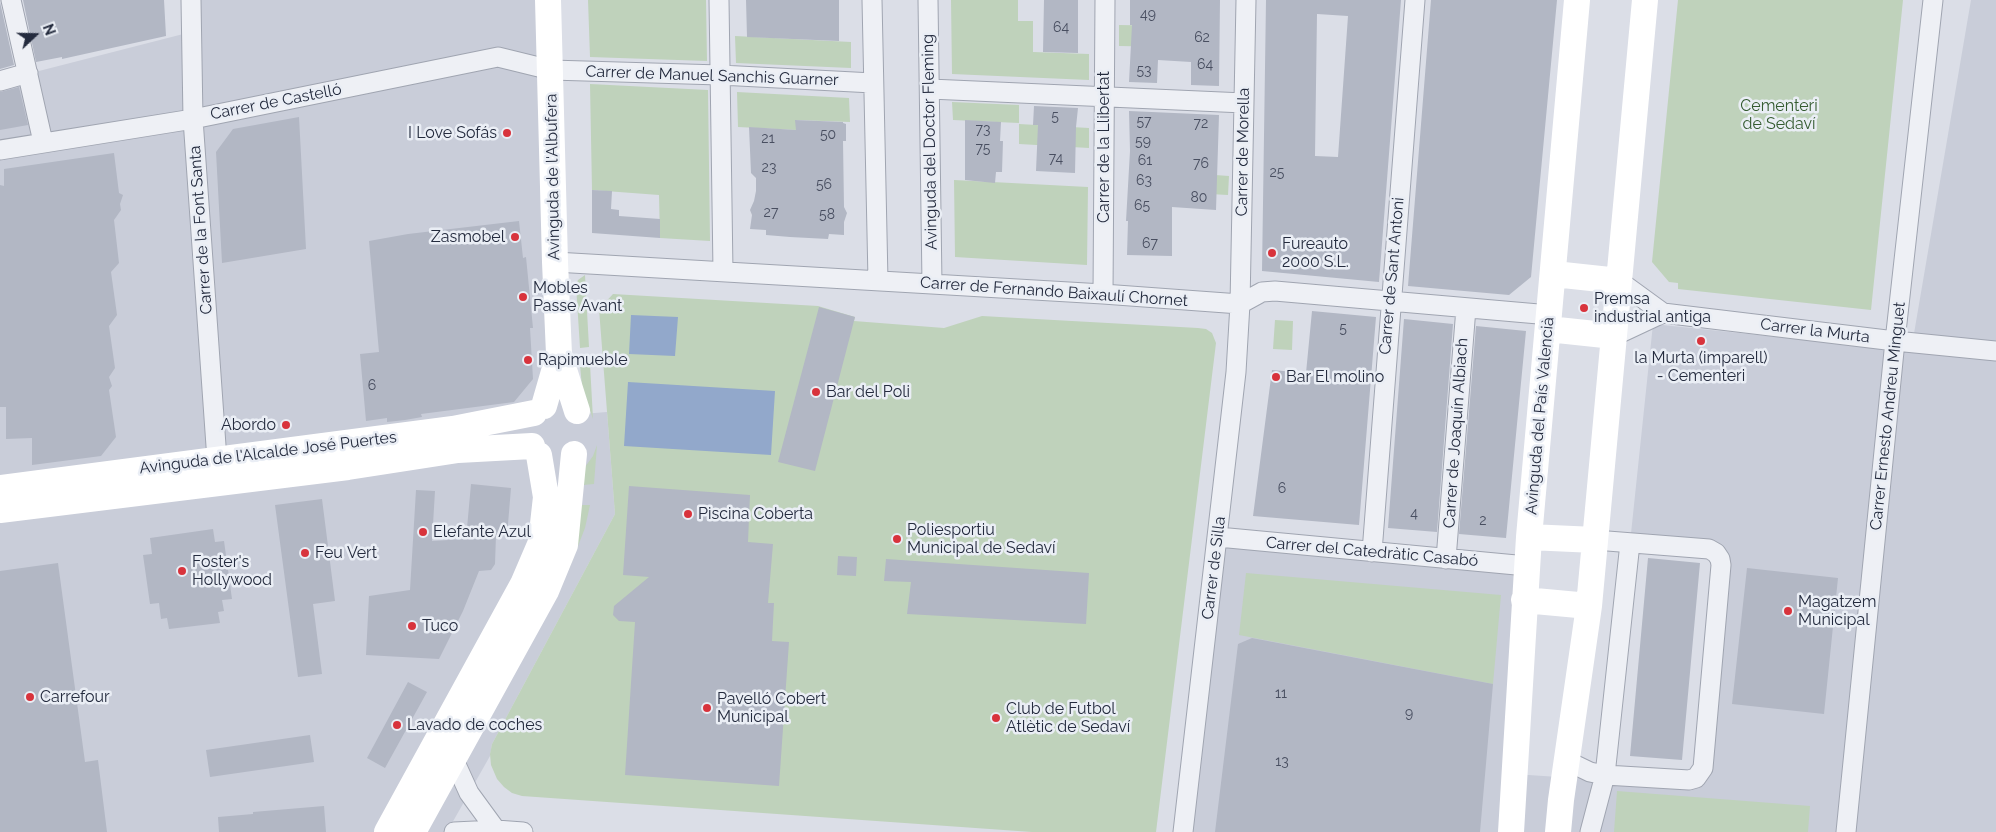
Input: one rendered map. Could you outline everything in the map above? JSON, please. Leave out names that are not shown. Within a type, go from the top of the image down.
[{"type":"street","points":[[11,0],[44,142]]},
{"type":"street","name":"Carrer de la Font Santa","points":[[191,0],[192,119],[217,460]]},
{"type":"street","name":"Avinguda de l'Albufera","points":[[548,0],[559,354],[577,411]]},
{"type":"street","points":[[719,0],[723,271]]},
{"type":"street","points":[[872,0],[878,280]]},
{"type":"street","name":"Avinguda del Doctor Fleming","points":[[928,0],[932,284]]},
{"type":"street","name":"Carrer de la Llibertat","points":[[1103,294],[1104,0]]},
{"type":"street","name":"Carrer de Morella","points":[[1240,304],[1246,0]]},
{"type":"street","name":"Carrer de Sant Antoni","points":[[1372,552],[1390,301],[1415,0]]},
{"type":"street","name":"Avinguda del País Valencià","points":[[1511,832],[1524,600],[1577,0]]},
{"type":"street","points":[[1558,832],[1595,540],[1645,0]]},
{"type":"street","name":"Carrer Ernesto Andreu Minguet","points":[[1846,832],[1933,0]]},
{"type":"street","name":"Carrer de Castelló","points":[[0,150],[192,119],[498,58],[551,70]]},
{"type":"street","name":"Carrer de Manuel Sanchis Guarner","points":[[551,70],[720,75],[873,83]]},
{"type":"street","points":[[0,81],[28,73]]},
{"type":"street","points":[[930,89],[1244,103]]},
{"type":"street","name":"Carrer de Fernando Baixaulí Chornet","points":[[555,262],[878,280],[1240,304]]},
{"type":"street","points":[[1554,274],[1619,281]]},
{"type":"street","name":"Carrer la Murta","points":[[1619,281],[1663,313],[1996,351]]},
{"type":"street","points":[[1240,304],[1262,292],[1275,291],[1466,308],[1549,322],[1614,336],[1663,313]]},
{"type":"street","name":"Carrer de Silla","points":[[1183,832],[1236,372],[1240,304]]},
{"type":"street","name":"Carrer de Joaquín Albiach","points":[[1446,559],[1466,308]]},
{"type":"street","name":"Avinguda de l'Albufera","points":[[539,409],[559,354]]},
{"type":"street","points":[[387,832],[523,584],[541,542],[546,497],[536,450],[528,429],[530,421],[539,409],[552,403],[561,403],[577,411],[585,428],[585,438],[581,447],[574,454],[566,459],[557,460],[548,459],[536,450]]},
{"type":"street","name":"Avinguda de l'Alcalde José Puertes","points":[[0,488],[453,429],[539,409]]},
{"type":"street","name":"Avinguda de l'Alcalde José Puertes","points":[[0,510],[348,467],[458,450],[536,450]]},
{"type":"street","points":[[413,832],[546,592],[565,545],[574,454]]},
{"type":"street","name":"Carrer del Catedràtic Casabó","points":[[1218,537],[1527,566]]},
{"type":"street","points":[[1529,537],[1709,549],[1716,553],[1720,559],[1703,768],[1696,778],[1689,780],[1605,775],[1590,772],[1567,761]]},
{"type":"street","points":[[1590,832],[1605,775],[1630,543]]},
{"type":"street","points":[[1524,600],[1588,606]]},
{"type":"street","points":[[454,760],[469,792],[496,830]]},
{"type":"street","points":[[454,832],[496,830],[523,832]]},
{"type":"shaded area","points":[[191,0],[541,0],[569,415],[607,412],[615,514],[492,744],[490,756],[447,832],[0,832],[0,81],[195,31]]},
{"type":"shaded area","points":[[1971,0],[1996,0],[1996,832],[1185,832],[1218,537],[1527,566],[1514,774],[1558,777],[1605,775],[1696,778],[1720,559],[1630,543],[1653,324],[1911,351]]},
{"type":"green space","points":[[588,0],[706,0],[707,61],[590,57]]},
{"type":"green space","points":[[951,0],[1018,0],[1018,21],[1033,21],[1033,52],[1089,54],[1089,80],[952,74]]},
{"type":"green space","name":"Cementeri de Sedaví","points":[[1678,0],[1903,0],[1871,310],[1678,289],[1678,283],[1669,282],[1652,262]]},
{"type":"green space","points":[[1119,25],[1174,26],[1174,47],[1119,46]]},
{"type":"green space","points":[[735,36],[851,42],[851,68],[736,63]]},
{"type":"green space","points":[[590,84],[708,90],[710,241],[660,238],[659,195],[592,190]]},
{"type":"green space","points":[[737,92],[849,98],[850,122],[796,120],[796,130],[738,127]]},
{"type":"green space","points":[[952,102],[1019,105],[1019,123],[953,120]]},
{"type":"green space","points":[[1019,124],[1089,128],[1089,148],[1019,144]]},
{"type":"green space","points":[[1173,172],[1229,176],[1228,195],[1173,192]]},
{"type":"green space","points":[[954,180],[1088,187],[1087,265],[955,257]]},
{"type":"green space","points":[[585,275],[589,347],[580,348],[576,285],[578,280]]},
{"type":"green space","name":"Poliesportiu Municipal de Sedaví","points":[[613,294],[818,306],[855,317],[854,321],[944,328],[982,316],[1198,328],[1206,329],[1212,333],[1216,343],[1156,832],[1032,832],[522,796],[512,793],[504,787],[497,779],[491,765],[490,754],[492,744],[615,514],[599,309]]},
{"type":"green space","points":[[1275,320],[1293,321],[1292,350],[1273,349]]},
{"type":"green space","points":[[590,364],[593,419],[582,387],[580,365]]},
{"type":"green space","points":[[597,445],[594,484],[583,485],[585,467],[593,456]]},
{"type":"green space","points":[[579,505],[590,505],[585,528],[569,569]]},
{"type":"green space","points":[[1246,573],[1501,595],[1493,684],[1239,635]]},
{"type":"green space","points":[[1617,791],[1810,806],[1808,832],[1614,832]]},
{"type":"water","points":[[631,315],[678,317],[675,356],[629,354]]},
{"type":"water","points":[[628,382],[775,391],[771,455],[624,446]]},
{"type":"building","points":[[23,0],[164,0],[166,36],[62,59],[62,57],[36,62]]},
{"type":"building","points":[[746,0],[839,0],[839,41],[747,37]]},
{"type":"building","points":[[1044,0],[1078,0],[1078,53],[1043,52]]},
{"type":"building","points":[[1130,0],[1220,0],[1219,86],[1191,85],[1191,62],[1158,60],[1157,83],[1129,82],[1132,25],[1130,25]]},
{"type":"building","points":[[1266,0],[1401,0],[1379,282],[1262,271]],"holes":[[[1317,14],[1348,16],[1338,157],[1315,156]]]},
{"type":"building","points":[[1431,0],[1557,0],[1531,277],[1509,295],[1408,286]]},
{"type":"building","points":[[0,2],[14,65],[0,69]]},
{"type":"building","points":[[19,87],[28,125],[0,130],[0,92]]},
{"type":"building","points":[[1034,106],[1078,108],[1075,173],[1036,171],[1038,125],[1033,125]]},
{"type":"building","points":[[1129,111],[1219,115],[1216,210],[1172,207],[1172,256],[1127,255],[1128,221],[1126,221],[1130,151]]},
{"type":"building","points":[[299,117],[306,249],[222,263],[216,152],[233,129]]},
{"type":"building","points":[[795,120],[843,122],[846,124],[846,141],[843,141],[844,207],[847,213],[844,222],[844,235],[829,234],[828,239],[790,237],[766,235],[766,230],[750,229],[752,215],[750,210],[756,191],[756,178],[751,173],[749,127],[796,130]]},
{"type":"building","points":[[965,120],[1001,122],[1000,141],[1003,141],[1002,172],[996,172],[995,183],[965,180]]},
{"type":"building","points":[[114,153],[119,193],[123,195],[120,204],[121,210],[114,220],[119,263],[111,272],[117,315],[109,326],[115,368],[109,377],[112,386],[109,390],[116,437],[101,456],[32,465],[32,438],[6,439],[6,407],[0,407],[0,185],[4,186],[4,169]]},
{"type":"building","points":[[592,190],[612,191],[611,209],[619,210],[619,216],[660,219],[660,238],[592,233]]},
{"type":"building","points":[[519,221],[523,258],[526,257],[533,328],[530,328],[533,379],[514,402],[421,414],[422,417],[405,420],[387,422],[387,418],[366,421],[360,354],[379,352],[369,241],[408,234]]},
{"type":"building","name":"Bar del Poli","points":[[819,307],[855,317],[815,471],[778,462]]},
{"type":"building","points":[[1312,311],[1376,317],[1359,525],[1253,516],[1272,370],[1306,373]]},
{"type":"building","points":[[1404,319],[1453,324],[1437,532],[1388,528]]},
{"type":"building","points":[[1476,326],[1526,331],[1506,538],[1459,534]]},
{"type":"building","points":[[471,484],[511,488],[507,536],[496,535],[495,564],[491,570],[479,571],[463,611],[439,659],[366,655],[369,596],[410,590],[416,490],[435,491],[432,541],[466,539]]},
{"type":"building","name":"Pavelló Cobert Municipal","points":[[629,486],[750,495],[748,542],[773,544],[768,603],[774,603],[772,641],[789,642],[779,786],[625,775],[635,622],[619,621],[613,615],[614,606],[649,577],[623,575]]},
{"type":"building","name":"Feu Vert","points":[[322,499],[335,601],[313,604],[322,674],[298,677],[275,505]]},
{"type":"building","name":"Foster's Hollywood","points":[[213,529],[215,542],[224,541],[232,599],[222,600],[224,611],[218,612],[220,623],[169,629],[167,618],[161,619],[159,603],[150,604],[143,555],[152,554],[150,538]]},
{"type":"building","points":[[838,556],[857,557],[856,576],[837,575]]},
{"type":"building","points":[[1648,558],[1700,563],[1682,760],[1630,756]]},
{"type":"building","points":[[886,559],[1089,573],[1086,624],[907,614],[911,582],[884,581]]},
{"type":"building","name":"Carrefour","points":[[58,563],[85,762],[98,760],[107,832],[0,832],[0,571]]},
{"type":"building","name":"Magatzem Municipal","points":[[1747,568],[1838,578],[1824,714],[1732,704]]},
{"type":"building","points":[[1252,638],[1493,684],[1480,832],[1215,832],[1238,644]]},
{"type":"building","name":"Lavado de coches","points":[[408,682],[427,692],[385,768],[367,758]]},
{"type":"building","points":[[310,735],[314,762],[210,777],[206,750]]},
{"type":"building","points":[[324,806],[326,832],[219,832],[218,817]]},
{"type":"place","name":"I Love Sofás","points":[[507,133]]},
{"type":"place","name":"Zasmobel","points":[[515,237]]},
{"type":"place","name":"Fureauto 2000 S.L.","points":[[1272,253]]},
{"type":"place","name":"Mobles Passe Avant","points":[[523,297]]},
{"type":"place","name":"Premsa industrial antiga","points":[[1584,308]]},
{"type":"place","name":"la Murta (imparell) - Cementeri","points":[[1701,341]]},
{"type":"place","name":"Rapimueble","points":[[528,360]]},
{"type":"place","name":"Bar El molino","points":[[1276,377]]},
{"type":"place","name":"Bar del Poli","points":[[816,392]]},
{"type":"place","name":"Abordo","points":[[286,425]]},
{"type":"place","name":"Piscina Coberta","points":[[688,514]]},
{"type":"place","name":"Elefante Azul","points":[[423,532]]},
{"type":"place","name":"Poliesportiu Municipal de Sedaví","points":[[897,539]]},
{"type":"place","name":"Feu Vert","points":[[305,553]]},
{"type":"place","name":"Foster's Hollywood","points":[[182,571]]},
{"type":"place","name":"Magatzem Municipal","points":[[1788,611]]},
{"type":"place","name":"Tuco","points":[[412,626]]},
{"type":"place","name":"Carrefour","points":[[30,697]]},
{"type":"place","name":"Pavelló Cobert Municipal","points":[[707,708]]},
{"type":"place","name":"Club de Futbol Atlètic de Sedaví","points":[[996,718]]},
{"type":"place","name":"Lavado de coches","points":[[397,725]]}]
